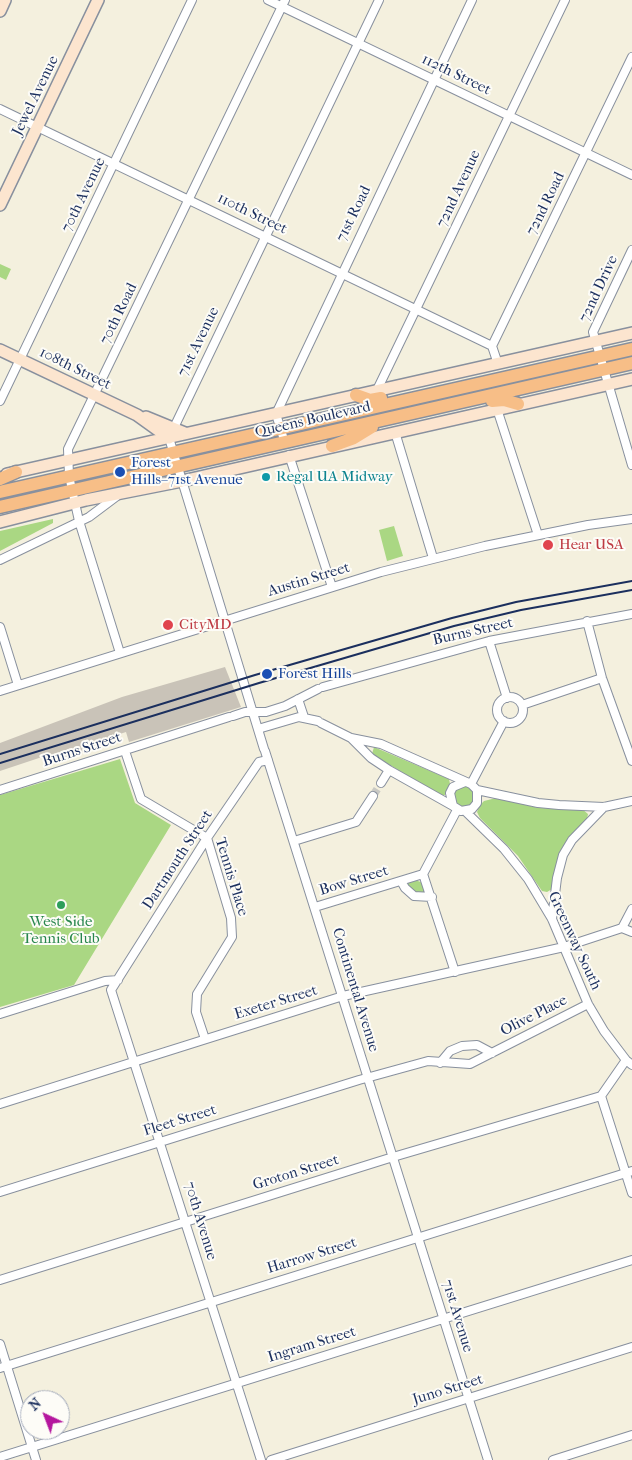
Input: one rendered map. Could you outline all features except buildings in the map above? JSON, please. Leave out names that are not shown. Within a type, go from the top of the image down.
[{"type":"main road","name":"Queens Boulevard","points":[[0,492],[280,427],[632,349]]},
{"type":"main road","name":"Queens Boulevard","points":[[0,507],[177,466],[287,449],[388,420],[632,363]]},
{"type":"main road","points":[[356,395],[370,400],[404,394],[434,393]]},
{"type":"main road","points":[[457,404],[504,400],[518,404]]},
{"type":"main road","points":[[332,446],[354,438],[388,420]]},
{"type":"main road","points":[[0,478],[16,472]]},
{"type":"street","points":[[0,11],[5,0]]},
{"type":"street","name":"Jewel Avenue","points":[[0,206],[98,0]]},
{"type":"street","name":"70th Avenue","points":[[0,401],[192,0]]},
{"type":"street","name":"112th Street","points":[[268,0],[284,3],[358,44],[632,175]]},
{"type":"street","name":"71st Avenue","points":[[171,433],[379,0]]},
{"type":"street","name":"71st Road","points":[[276,414],[472,0]]},
{"type":"street","name":"72nd Avenue","points":[[377,390],[418,309],[565,0]]},
{"type":"street","name":"70th Road","points":[[120,653],[79,521],[69,476],[68,449],[96,396],[284,3]]},
{"type":"street","name":"72nd Road","points":[[492,346],[632,57]]},
{"type":"street","name":"110th Street","points":[[0,109],[492,346]]},
{"type":"street","name":"72nd Drive","points":[[632,250],[593,332],[602,370],[632,465]]},
{"type":"street","name":"Queens Boulevard","points":[[16,472],[68,462],[171,433],[185,434],[632,333]]},
{"type":"street","points":[[492,346],[498,364]]},
{"type":"street","name":"108th Street","points":[[0,350],[171,433]]},
{"type":"street","name":"Queens Boulevard","points":[[0,522],[182,481],[287,449],[332,446],[632,379]]},
{"type":"street","points":[[497,409],[538,534]]},
{"type":"street","points":[[276,414],[332,587]]},
{"type":"street","points":[[395,432],[433,558]]},
{"type":"street","points":[[171,433],[177,466],[254,712]]},
{"type":"street","name":"Queens Boulevard","points":[[0,560],[79,521],[119,495]]},
{"type":"street","name":"Austin Street","points":[[0,691],[332,587],[433,558],[538,534],[632,519]]},
{"type":"street","name":"Burns Street","points":[[0,790],[231,716],[266,712],[320,688],[489,641],[632,614]]},
{"type":"street","points":[[587,621],[602,678],[632,761]]},
{"type":"street","points":[[0,627],[18,685]]},
{"type":"street","points":[[489,641],[507,698]]},
{"type":"street","points":[[522,706],[602,678]]},
{"type":"street","points":[[507,698],[516,698],[522,706],[522,716],[519,720],[509,723],[500,717],[498,706],[507,698]]},
{"type":"street","points":[[298,699],[304,717]]},
{"type":"street","name":"Continental Avenue","points":[[254,712],[418,1237]]},
{"type":"street","points":[[258,729],[304,717],[320,722],[351,738],[381,744],[471,785],[538,803],[604,807],[632,801]]},
{"type":"street","points":[[471,785],[453,787],[450,800],[459,809],[472,809],[477,803],[471,785],[504,721]]},
{"type":"street","name":"Greenway South","points":[[351,738],[371,758],[388,770],[459,809],[504,849],[528,879],[552,919],[588,1004],[604,1031],[629,1062]]},
{"type":"street","name":"Tennis Place","points":[[125,751],[141,799],[208,838],[232,930],[232,937],[197,994],[196,1012],[205,1039]]},
{"type":"street","name":"Dartmouth Street","points":[[111,990],[259,762],[268,760]]},
{"type":"street","points":[[381,783],[388,770]]},
{"type":"street","points":[[294,841],[356,822],[373,796]]},
{"type":"street","points":[[552,919],[556,878],[563,855],[572,840],[604,807]]},
{"type":"street","points":[[455,972],[423,874],[459,809]]},
{"type":"street","name":"Bow Street","points":[[315,907],[423,874]]},
{"type":"street","name":"Bow Street","points":[[402,881],[405,888],[414,896],[432,897]]},
{"type":"street","points":[[632,909],[622,928],[632,932]]},
{"type":"street","name":"Exeter Street","points":[[0,1104],[343,996],[564,947],[622,928]]},
{"type":"street","points":[[0,1014],[105,982],[118,980]]},
{"type":"street","name":"70th Avenue","points":[[111,990],[136,1061],[261,1460]]},
{"type":"street","name":"Olive Place","points":[[368,1078],[428,1061],[470,1064],[588,1004]]},
{"type":"street","name":"Olive Place","points":[[440,1063],[450,1051],[462,1046],[477,1045],[492,1053]]},
{"type":"street","points":[[629,1062],[601,1096],[629,1172],[632,1193]]},
{"type":"street","name":"Fleet Street","points":[[0,1192],[368,1078]]},
{"type":"street","name":"Groton Street","points":[[0,1280],[393,1157],[601,1096]]},
{"type":"street","name":"Harrow Street","points":[[4,1367],[629,1172]]},
{"type":"street","name":"71st Avenue","points":[[418,1237],[488,1460]]},
{"type":"street","name":"Ingram Street","points":[[0,1456],[632,1260]]},
{"type":"street","points":[[0,1344],[4,1367],[36,1460]]},
{"type":"street","name":"Juno Street","points":[[271,1460],[632,1347]]},
{"type":"street","points":[[553,1460],[632,1435]]},
{"type":"shaded area","points":[[225,667],[241,707],[129,742],[126,732],[95,742],[96,747],[53,761],[51,754],[0,771],[0,743],[122,697]]},
{"type":"green space","points":[[0,264],[11,269],[6,280],[0,277]]},
{"type":"green space","points":[[53,519],[53,523],[0,551],[0,531]]},
{"type":"green space","points":[[394,526],[403,556],[387,561],[379,530]]},
{"type":"green space","points":[[374,747],[449,779],[450,784],[445,795],[439,795],[372,754]]},
{"type":"green space","name":"West Side Tennis Club","points":[[120,759],[135,803],[171,825],[74,985],[0,1007],[0,795]]},
{"type":"green space","points":[[464,786],[472,789],[475,797],[472,805],[464,808],[456,805],[453,797],[456,789]]},
{"type":"green space","points":[[496,798],[539,808],[582,809],[588,814],[587,819],[570,838],[552,889],[547,892],[542,891],[518,856],[480,818],[477,812],[480,805],[484,801]]},
{"type":"green space","points":[[413,879],[423,883],[427,891],[424,894],[412,892],[407,884]]},
{"type":"tunnel","points":[[373,796],[381,783]]},
{"type":"railway","points":[[0,754],[255,675],[452,618],[516,602],[632,581]]},
{"type":"railway","points":[[0,763],[259,683],[454,626],[521,610],[632,590]]},
{"type":"place","name":"Forest Hills–71st Avenue","points":[[120,472]]},
{"type":"place","name":"Regal UA Midway","points":[[266,477]]},
{"type":"place","name":"Hear USA","points":[[548,545]]},
{"type":"place","name":"CityMD","points":[[168,625]]},
{"type":"place","name":"Forest Hills","points":[[267,674]]},
{"type":"place","name":"West Side Tennis Club","points":[[61,905]]}]
